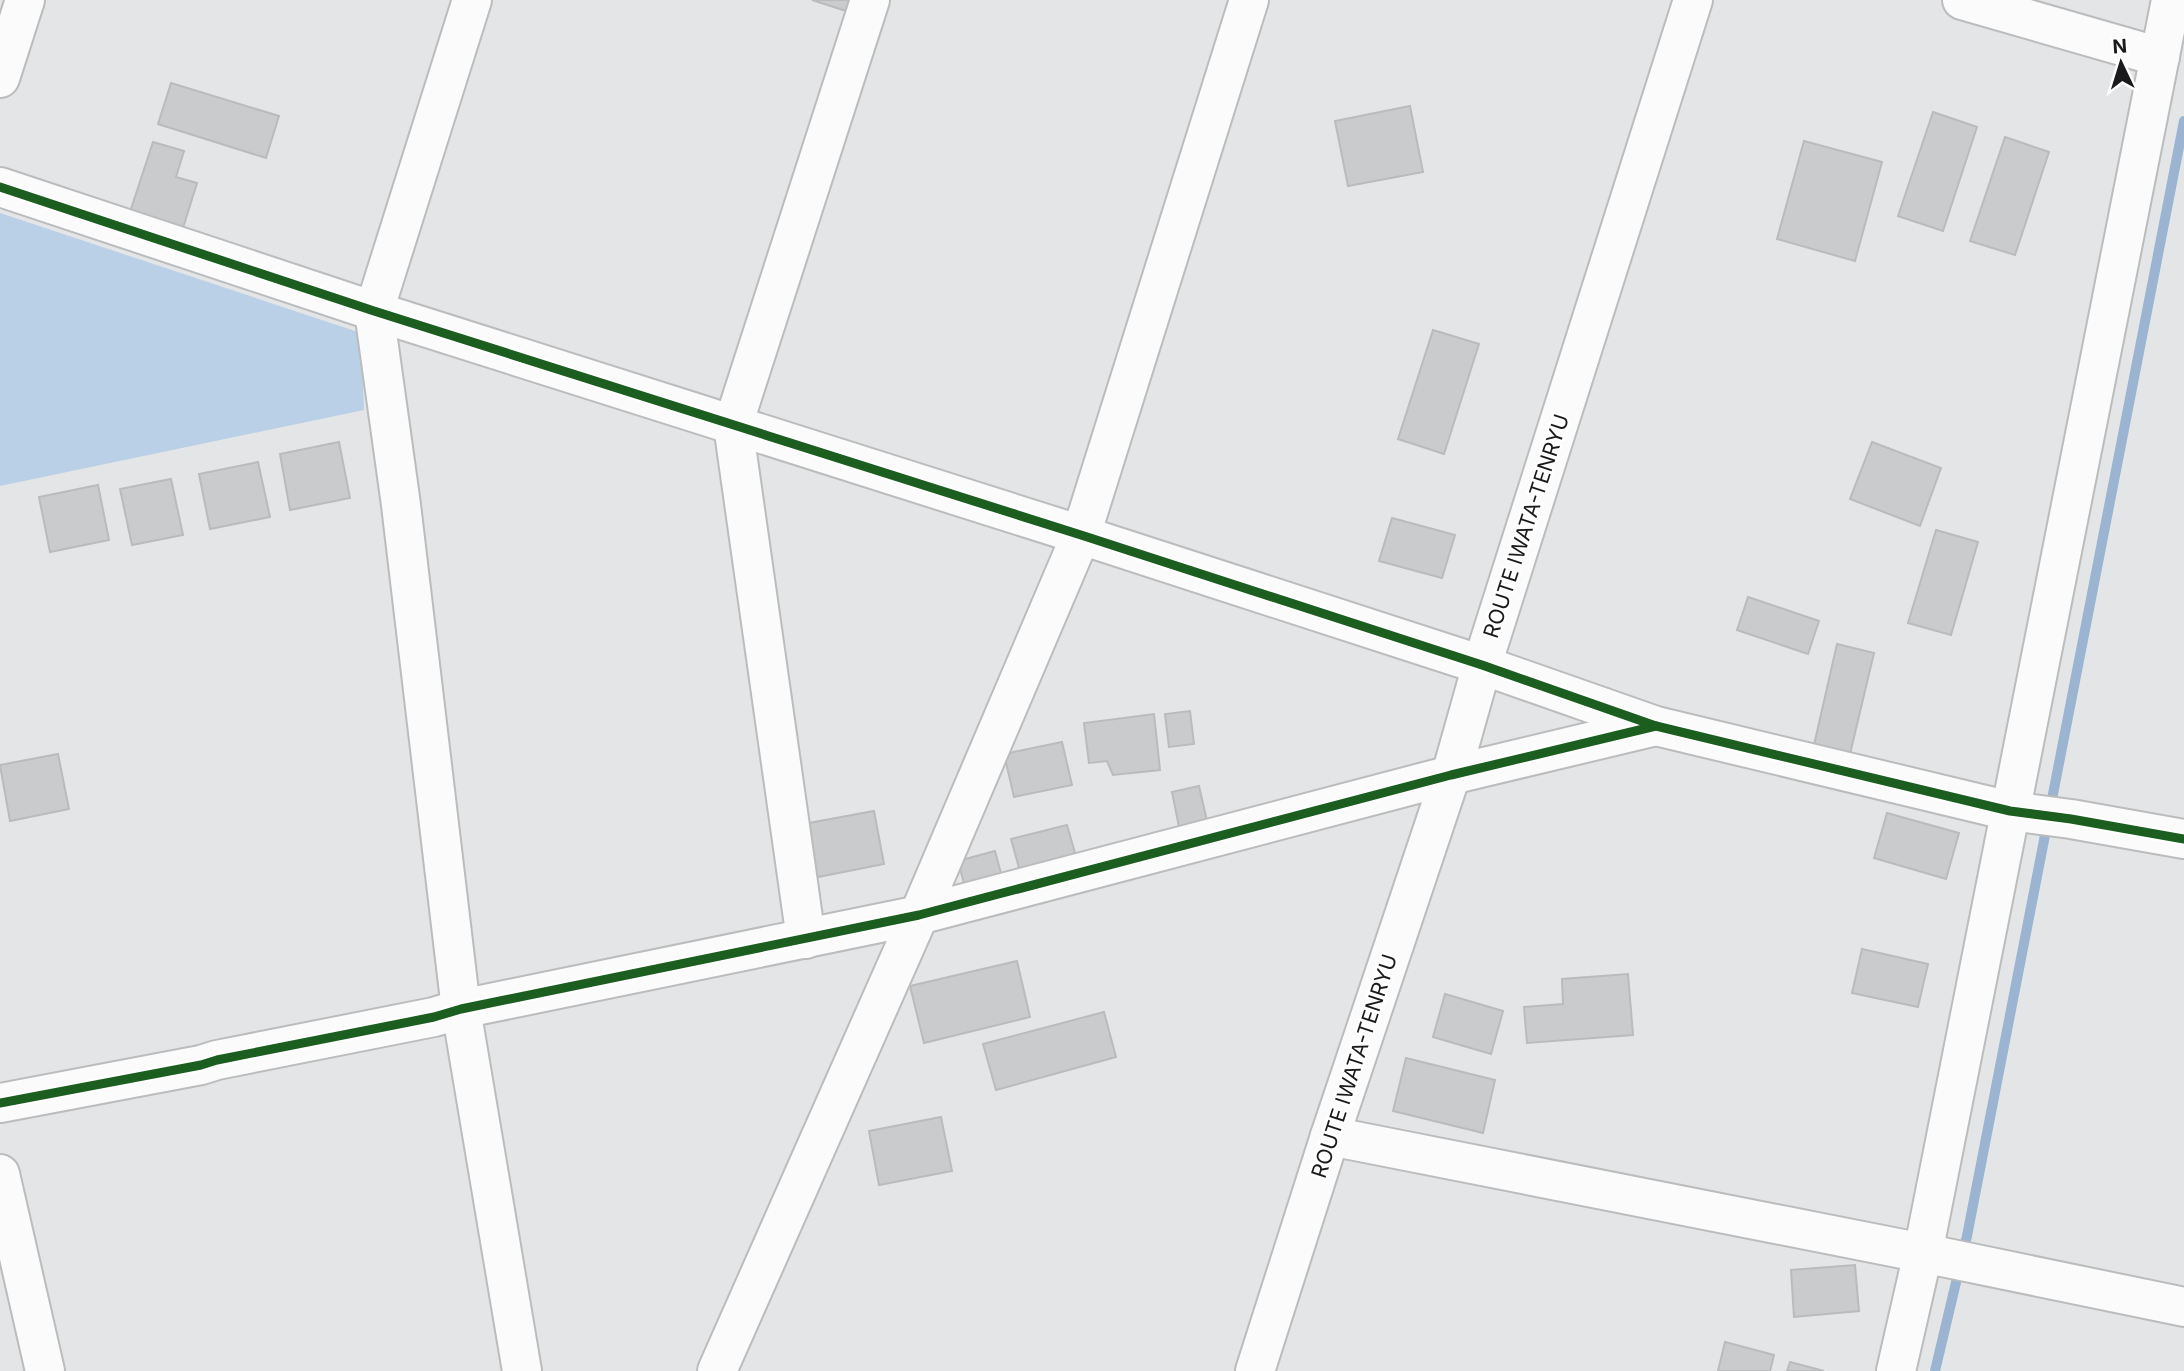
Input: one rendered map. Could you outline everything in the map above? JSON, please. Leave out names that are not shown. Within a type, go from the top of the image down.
[{"type":"street","points":[[0,78],[25,0]]},
{"type":"street","points":[[472,0],[374,311],[403,519],[461,1009],[522,1371]]},
{"type":"street","points":[[806,939],[733,425],[870,0]]},
{"type":"street","points":[[717,1371],[919,915],[1081,535],[1249,0]]},
{"type":"street","name":"ROUTE IWATA-TENRYU","points":[[1255,1371],[1330,1136],[1451,775],[1482,665],[1693,0]]},
{"type":"street","points":[[1962,0],[2160,57]]},
{"type":"street","points":[[1896,1371],[1923,1253],[2171,0]]},
{"type":"street","points":[[0,187],[374,311],[1482,665],[1656,726],[2010,811],[2184,839]]},
{"type":"street","points":[[0,1103],[201,1065],[919,915],[1451,775],[1656,726]]},
{"type":"street","points":[[1330,1136],[2184,1307]]},
{"type":"street","points":[[0,1174],[45,1371]]},
{"type":"shaded area","points":[[0,213],[361,333],[364,410],[0,486]]},
{"type":"building","points":[[812,0],[853,0],[849,12]]},
{"type":"building","points":[[171,83],[279,116],[266,158],[158,124]]},
{"type":"building","points":[[1410,106],[1423,172],[1348,186],[1335,121]]},
{"type":"building","points":[[1933,112],[1977,127],[1943,231],[1898,216]]},
{"type":"building","points":[[2005,137],[2049,152],[2015,255],[1970,241]]},
{"type":"building","points":[[1804,141],[1882,162],[1855,261],[1777,239]]},
{"type":"building","points":[[153,142],[184,151],[176,177],[197,183],[183,228],[130,212]]},
{"type":"building","points":[[1433,330],[1479,344],[1444,454],[1398,439]]},
{"type":"building","points":[[339,442],[350,498],[290,510],[280,454]]},
{"type":"building","points":[[1872,442],[1941,468],[1920,526],[1850,499]]},
{"type":"building","points":[[258,462],[270,517],[210,529],[199,474]]},
{"type":"building","points":[[171,479],[183,535],[132,545],[120,489]]},
{"type":"building","points":[[98,485],[109,540],[50,552],[39,497]]},
{"type":"building","points":[[1392,518],[1455,535],[1442,578],[1379,561]]},
{"type":"building","points":[[1936,530],[1978,542],[1951,635],[1908,623]]},
{"type":"building","points":[[1748,597],[1819,621],[1808,654],[1737,630]]},
{"type":"building","points":[[1837,644],[1874,653],[1850,754],[1814,745]]},
{"type":"building","points":[[1190,711],[1194,744],[1169,747],[1165,714]]},
{"type":"building","points":[[1154,714],[1160,770],[1113,775],[1107,761],[1089,763],[1084,723]]},
{"type":"building","points":[[1062,742],[1072,785],[1014,797],[1004,754]]},
{"type":"building","points":[[58,754],[69,809],[10,821],[0,765]]},
{"type":"building","points":[[1199,786],[1207,821],[1179,827],[1172,792]]},
{"type":"building","points":[[874,811],[884,864],[813,878],[803,824]]},
{"type":"building","points":[[1887,813],[1959,833],[1946,879],[1874,858]]},
{"type":"building","points":[[1067,825],[1077,860],[1021,875],[1011,839]]},
{"type":"building","points":[[995,851],[1002,877],[965,887],[958,861]]},
{"type":"building","points":[[1862,949],[1928,964],[1918,1007],[1852,993]]},
{"type":"building","points":[[1017,961],[1030,1017],[924,1043],[910,986]]},
{"type":"building","points":[[1628,974],[1633,1035],[1527,1043],[1524,1007],[1563,1004],[1562,979]]},
{"type":"building","points":[[1445,994],[1503,1011],[1491,1054],[1433,1037]]},
{"type":"building","points":[[1104,1012],[1116,1057],[996,1090],[983,1044]]},
{"type":"building","points":[[1406,1058],[1495,1080],[1483,1133],[1393,1111]]},
{"type":"building","points":[[941,1117],[952,1171],[879,1185],[869,1131]]},
{"type":"building","points":[[1855,1265],[1859,1311],[1794,1317],[1791,1270]]},
{"type":"building","points":[[1725,1342],[1774,1355],[1770,1371],[1718,1371]]},
{"type":"building","points":[[1790,1362],[1824,1371],[1787,1371]]},
{"type":"waterway","points":[[1935,1371],[1967,1236],[2184,121]]},
{"type":"cycle path","points":[[0,187],[374,311],[1482,665],[1656,726],[2010,811],[2184,839]]},
{"type":"cycle path","points":[[0,1103],[201,1065],[919,915],[1451,775],[1656,726]]}]
